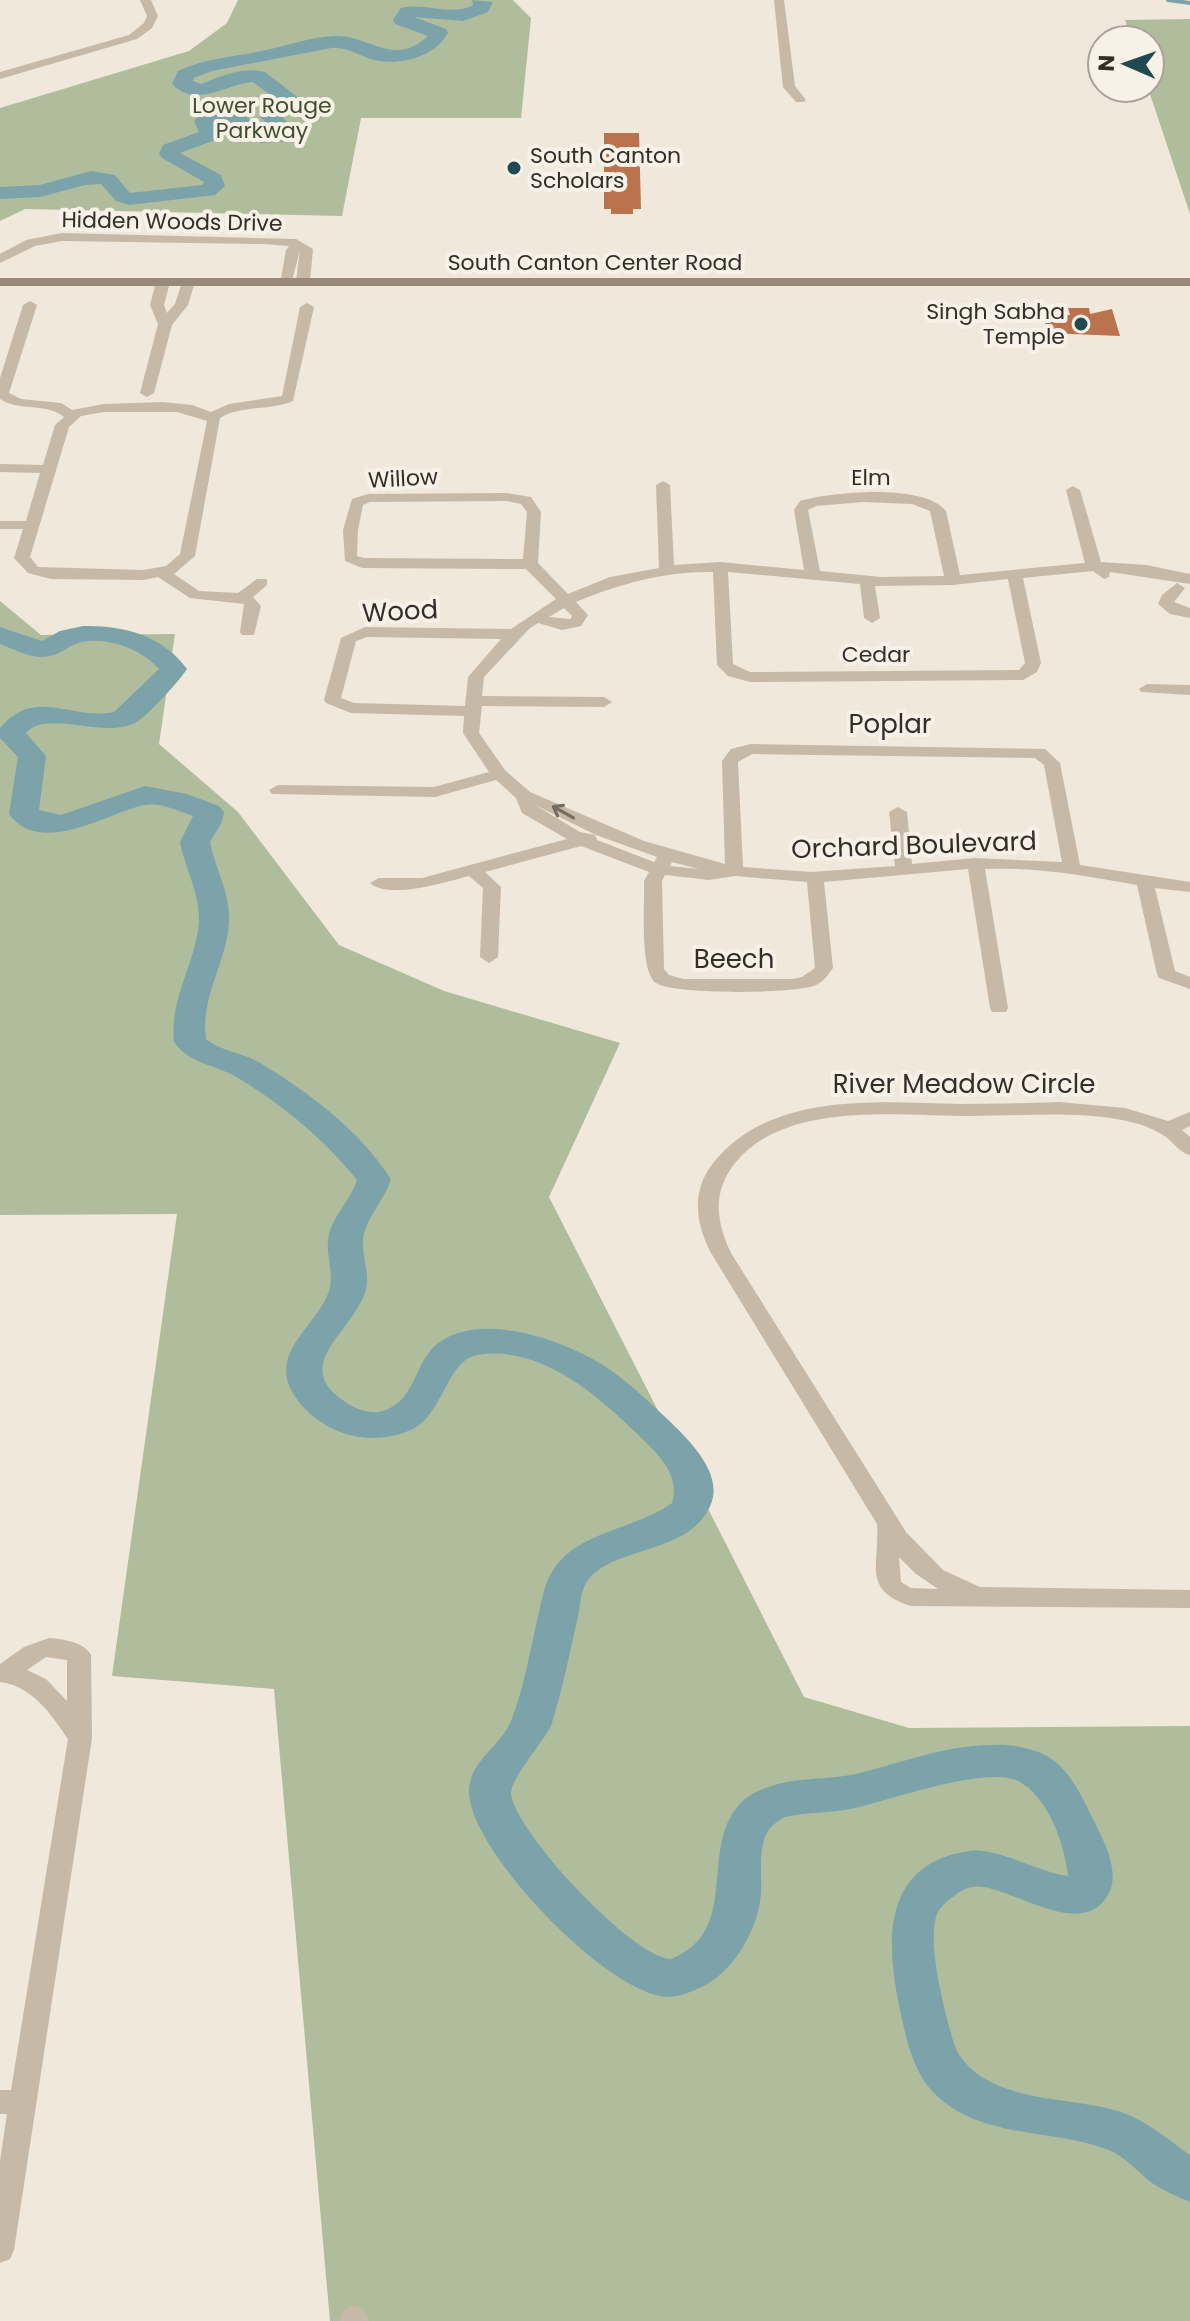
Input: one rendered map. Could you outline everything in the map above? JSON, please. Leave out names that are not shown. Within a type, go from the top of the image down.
[{"type":"main road","name":"South Canton Center Road","points":[[0,282],[1190,282]]},
{"type":"street","points":[[0,76],[133,37],[152,20],[153,9],[145,0]]},
{"type":"street","points":[[779,0],[789,87],[800,100]]},
{"type":"street","name":"Hidden Woods Drive","points":[[0,259],[31,243],[78,236],[216,237],[299,245],[307,249],[303,281]]},
{"type":"street","name":"Hidden Woods Drive","points":[[285,281],[292,250],[299,245]]},
{"type":"street","points":[[163,282],[157,305],[165,324]]},
{"type":"street","points":[[104,408],[197,410],[212,417],[216,424],[187,556],[178,566],[161,572],[51,574],[33,570],[22,558],[62,425],[71,416],[104,408],[134,403],[147,393],[165,324],[181,305],[188,282]]},
{"type":"street","points":[[30,305],[2,394],[20,404],[62,409],[71,416]]},
{"type":"street","points":[[212,417],[223,409],[268,406],[288,398],[307,307]]},
{"type":"street","points":[[147,393],[155,403],[177,408]]},
{"type":"street","points":[[0,468],[49,469]]},
{"type":"street","points":[[663,485],[667,569]]},
{"type":"street","points":[[1073,490],[1090,559],[1102,572]]},
{"type":"street","name":"Willow","points":[[368,498],[526,500],[534,512],[530,564],[362,563],[350,558],[348,548],[357,502],[368,498]]},
{"type":"street","name":"Elm","points":[[813,577],[802,512],[805,504],[821,499],[911,499],[929,503],[939,511],[953,580]]},
{"type":"street","points":[[0,525],[32,525]]},
{"type":"street","points":[[530,564],[580,615],[575,623],[562,625],[535,618]]},
{"type":"street","points":[[604,702],[472,706],[476,677],[514,634],[535,618],[566,600],[615,580],[667,569],[720,567],[867,582],[1102,572],[1186,586]]},
{"type":"street","name":"Cedar","points":[[720,567],[725,665],[734,673],[750,677],[1023,675],[1033,663],[1015,575]]},
{"type":"street","points":[[161,572],[195,595],[242,598],[253,606],[248,632]]},
{"type":"street","points":[[242,598],[262,582]]},
{"type":"street","points":[[867,582],[872,618]]},
{"type":"street","points":[[1186,586],[1167,598],[1166,604],[1176,611],[1190,613]]},
{"type":"street","name":"Wood","points":[[472,706],[351,708],[332,700],[349,638],[365,632],[514,634]]},
{"type":"street","points":[[1147,689],[1190,690]]},
{"type":"street","name":"Orchard Boulevard","points":[[472,706],[471,733],[499,774],[524,796],[542,800],[664,860]]},
{"type":"street","name":"Poplar","points":[[734,871],[730,761],[737,753],[751,749],[1039,753],[1052,763],[1072,869]]},
{"type":"street","points":[[278,790],[435,792],[499,774]]},
{"type":"street","name":"Orchard Boulevard","points":[[524,796],[528,809],[584,842],[664,860],[734,871],[776,876],[815,876],[975,863],[1026,863],[1190,887]]},
{"type":"street","points":[[898,812],[904,868]]},
{"type":"street","points":[[379,883],[422,883],[584,842],[601,830]]},
{"type":"street","name":"Beech","points":[[664,860],[653,881],[655,969],[662,979],[682,985],[795,985],[818,976],[824,968],[815,876]]},
{"type":"street","points":[[975,863],[982,888],[999,1008]]},
{"type":"street","points":[[473,870],[492,887],[489,957]]},
{"type":"street","points":[[1145,882],[1166,974],[1190,983]]},
{"type":"street","name":"River Meadow Circle","points":[[986,1597],[944,1582],[921,1567],[903,1549],[713,1239],[707,1219],[707,1199],[718,1170],[735,1150],[758,1134],[793,1119],[827,1112],[1099,1111],[1141,1118],[1167,1129],[1190,1149]]},
{"type":"street","points":[[1167,1129],[1190,1118]]},
{"type":"street","name":"River Meadow Circle","points":[[888,1523],[890,1541],[886,1569],[895,1589],[920,1600],[986,1597],[1190,1599]]},
{"type":"street","points":[[0,2250],[12,2102],[80,1738],[79,1655],[64,1647],[47,1646],[4,1672]]},
{"type":"street","points":[[4,1672],[35,1685],[53,1699],[80,1738]]},
{"type":"green space","name":"Lower Rouge Parkway","points":[[238,0],[513,0],[531,18],[521,118],[361,118],[342,216],[25,209],[0,221],[0,108],[189,51],[227,23]]},
{"type":"green space","points":[[1190,19],[1190,214],[1153,104],[1166,104],[1166,24],[1126,24],[1125,20]]},
{"type":"green space","points":[[0,601],[41,635],[175,634],[159,744],[238,812],[339,945],[444,991],[620,1043],[549,1197],[804,1697],[909,1728],[1190,1726],[1190,2321],[330,2321],[274,1689],[112,1676],[177,1214],[0,1215]]},
{"type":"building","name":"South Canton Scholars","points":[[604,133],[639,133],[641,209],[633,209],[633,214],[611,214],[611,209],[604,209]]},
{"type":"building","name":"Singh Sabha Temple","points":[[1068,308],[1089,308],[1090,314],[1112,309],[1120,336],[1048,333],[1043,315],[1070,315]]},
{"type":"waterway","points":[[0,193],[40,191],[91,178],[108,179],[123,197],[129,199],[208,191],[215,186],[214,179],[174,159],[169,154],[170,149],[208,136],[210,131],[204,121],[224,115],[232,116],[268,139],[284,137],[287,131],[270,117],[290,99],[258,76],[234,78],[201,91],[182,84],[185,75],[211,65],[338,41],[378,55],[403,55],[430,45],[439,33],[402,20],[408,12],[463,15],[481,8],[484,2],[481,0]]},
{"type":"waterway","points":[[1168,0],[1190,3]]},
{"type":"waterway","points":[[0,635],[42,649],[83,634],[112,635],[154,650],[173,669],[124,718],[96,722],[49,714],[34,715],[22,721],[11,733],[32,756],[24,814],[42,822],[64,824],[145,795],[177,800],[209,812],[207,822],[195,842],[212,900],[214,921],[193,998],[188,1029],[190,1042],[202,1052],[248,1069],[324,1124],[345,1143],[374,1179],[347,1232],[347,1292],[305,1360],[304,1380],[315,1397],[332,1411],[359,1424],[389,1423],[408,1415],[415,1408],[440,1365],[456,1349],[480,1343],[515,1344],[555,1356],[609,1388],[669,1443],[691,1476],[693,1500],[686,1513],[672,1523],[595,1556],[579,1566],[566,1583],[530,1726],[500,1766],[491,1784],[490,1794],[496,1814],[533,1870],[589,1930],[618,1954],[644,1971],[665,1978],[677,1977],[704,1961],[731,1926],[738,1905],[742,1842],[752,1819],[761,1810],[781,1801],[850,1792],[965,1764],[989,1761],[1028,1766],[1051,1785],[1072,1820],[1087,1856],[1090,1886],[1080,1895],[1062,1893],[1033,1887],[990,1870],[972,1868],[948,1876],[928,1892],[915,1913],[913,1948],[920,1998],[932,2046],[948,2077],[986,2102],[1120,2133],[1190,2180]]},
{"type":"place","name":"South Canton Scholars","points":[[514,168]]},
{"type":"place","name":"Singh Sabha Temple","points":[[1081,324]]}]
